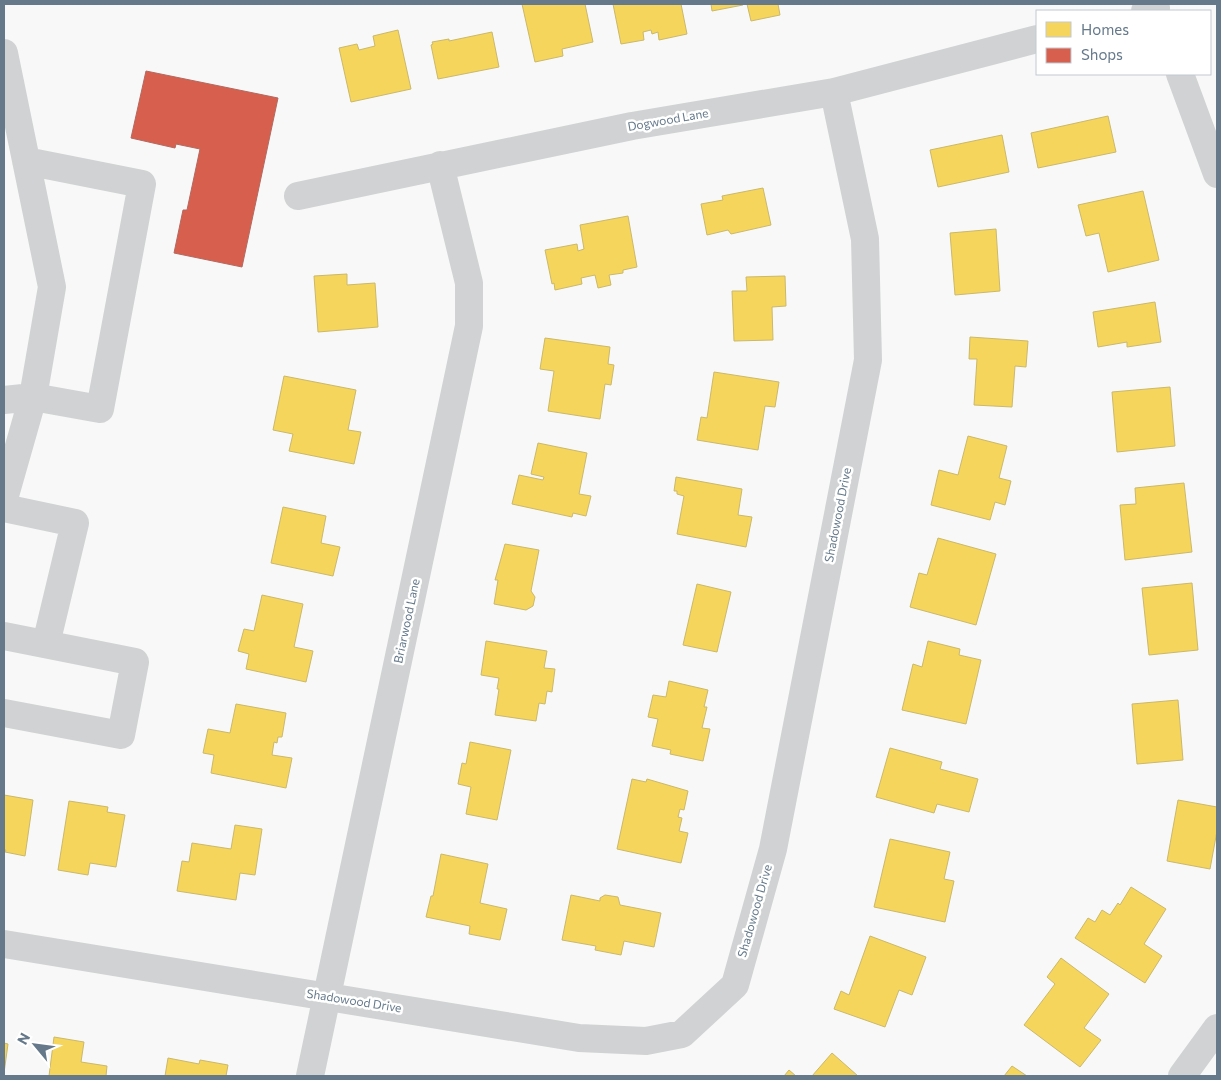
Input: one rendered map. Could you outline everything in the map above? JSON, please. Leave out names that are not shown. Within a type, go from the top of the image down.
[{"type":"street","name":"Dogwood Lane","points":[[298,196],[632,126],[834,92],[1036,39]]},
{"type":"street","points":[[4,54],[9,101],[26,161],[52,287],[33,397],[4,499]]},
{"type":"street","points":[[1180,75],[1217,174]]},
{"type":"street","name":"Shadowood Drive","points":[[4,944],[579,1038],[646,1041],[682,1034],[735,985],[773,850],[868,360],[865,239],[834,92]]},
{"type":"street","points":[[4,400],[33,397],[100,410],[142,184],[26,161]]},
{"type":"street","name":"Briarwood Lane","points":[[310,1076],[469,326],[469,283],[440,165]]},
{"type":"street","points":[[4,508],[75,523],[46,644]]},
{"type":"street","points":[[4,636],[136,662],[121,735],[4,713]]},
{"type":"street","points":[[1182,1076],[1217,1028]]},
{"type":"building: Homes","points":[[522,4],[585,4],[593,42],[562,49],[563,56],[535,62]]},
{"type":"building: Homes","points":[[613,4],[681,4],[687,34],[659,40],[658,32],[652,34],[651,30],[643,32],[644,40],[621,44]]},
{"type":"building: Homes","points":[[711,4],[742,4],[743,5],[712,11]]},
{"type":"building: Homes","points":[[747,4],[778,4],[780,15],[751,21]]},
{"type":"building: Homes","points":[[398,30],[411,89],[351,102],[339,48],[357,44],[359,50],[375,46],[373,36]]},
{"type":"building: Homes","points":[[492,32],[499,67],[438,79],[432,42],[449,39],[449,41]]},
{"type":"building: Homes","points":[[1108,116],[1116,152],[1038,168],[1031,133]]},
{"type":"building: Homes","points":[[1002,135],[1009,172],[938,187],[930,150]]},
{"type":"building: Homes","points":[[763,188],[771,225],[731,234],[728,230],[707,235],[701,204],[723,200],[722,196]]},
{"type":"building: Homes","points":[[1143,191],[1159,260],[1108,272],[1099,233],[1086,236],[1078,205]]},
{"type":"building: Homes","points":[[628,216],[637,267],[623,270],[623,273],[609,275],[611,285],[598,288],[595,275],[581,278],[582,284],[555,290],[545,250],[577,244],[578,251],[584,249],[580,225]]},
{"type":"building: Homes","points":[[996,229],[1000,291],[955,295],[950,233]]},
{"type":"building: Homes","points":[[347,274],[347,285],[375,283],[378,327],[318,332],[314,276]]},
{"type":"building: Homes","points":[[785,276],[786,306],[772,307],[773,340],[734,341],[732,291],[747,291],[746,277]]},
{"type":"building: Homes","points":[[1155,302],[1161,342],[1127,347],[1127,342],[1098,347],[1093,312]]},
{"type":"building: Homes","points":[[970,337],[1028,341],[1026,367],[1015,366],[1012,407],[974,405],[977,359],[969,359]]},
{"type":"building: Homes","points":[[545,338],[610,347],[608,364],[614,365],[611,385],[605,384],[600,419],[548,411],[554,371],[540,369]]},
{"type":"building: Homes","points":[[714,372],[779,382],[775,407],[765,406],[758,450],[697,440],[701,417],[707,418]]},
{"type":"building: Homes","points":[[284,376],[356,390],[348,430],[361,432],[354,464],[289,451],[293,434],[273,430]]},
{"type":"building: Homes","points":[[1170,387],[1175,446],[1117,452],[1112,392]]},
{"type":"building: Homes","points":[[968,436],[1007,446],[999,478],[1011,481],[1005,505],[995,502],[990,520],[931,505],[939,470],[958,475]]},
{"type":"building: Homes","points":[[538,443],[587,453],[579,494],[591,496],[586,516],[573,513],[572,517],[512,504],[519,475],[543,480],[544,477],[531,474]]},
{"type":"building: Homes","points":[[676,477],[742,489],[738,515],[752,517],[746,547],[677,534],[684,496],[674,491]]},
{"type":"building: Homes","points":[[1184,483],[1192,552],[1125,560],[1120,505],[1136,504],[1135,488]]},
{"type":"building: Homes","points":[[283,507],[326,516],[321,543],[340,547],[333,576],[271,563]]},
{"type":"building: Homes","points":[[938,538],[996,554],[976,625],[910,607],[919,573],[927,575]]},
{"type":"building: Homes","points":[[505,544],[539,550],[531,591],[535,597],[533,606],[526,610],[494,604],[498,580],[495,580]]},
{"type":"building: Homes","points":[[1192,583],[1198,650],[1149,655],[1142,588]]},
{"type":"building: Homes","points":[[697,584],[731,592],[717,652],[683,645]]},
{"type":"building: Homes","points":[[262,595],[303,604],[294,647],[313,651],[306,682],[246,669],[249,654],[238,651],[244,629],[254,631]]},
{"type":"building: Homes","points":[[486,641],[547,651],[544,668],[555,669],[552,692],[547,691],[545,704],[539,703],[536,721],[495,715],[499,678],[481,675]]},
{"type":"building: Homes","points":[[928,641],[960,649],[959,655],[981,660],[966,724],[902,710],[913,664],[922,667]]},
{"type":"building: Homes","points":[[669,681],[708,690],[704,707],[707,707],[702,728],[710,729],[703,761],[670,754],[671,750],[652,746],[658,719],[648,717],[653,695],[666,697]]},
{"type":"building: Homes","points":[[1178,700],[1183,760],[1137,764],[1132,704]]},
{"type":"building: Homes","points":[[236,704],[286,713],[282,737],[278,737],[277,743],[274,742],[272,755],[292,758],[286,788],[211,773],[214,755],[203,753],[208,729],[230,733]]},
{"type":"building: Homes","points":[[470,742],[511,750],[497,820],[466,814],[471,787],[458,784],[462,763],[466,764]]},
{"type":"building: Homes","points":[[890,748],[942,762],[940,769],[978,779],[969,812],[937,804],[934,813],[876,797]]},
{"type":"building: Homes","points":[[632,779],[646,782],[647,779],[688,791],[684,810],[680,809],[678,817],[682,818],[679,831],[688,833],[681,863],[617,849]]},
{"type":"building: Homes","points":[[4,795],[33,800],[25,856],[5,852],[6,850],[4,850]]},
{"type":"building: Homes","points":[[1178,800],[1217,807],[1217,831],[1210,869],[1167,861]]},
{"type":"building: Homes","points":[[69,801],[108,807],[107,812],[125,815],[116,867],[90,863],[88,875],[58,870]]},
{"type":"building: Homes","points":[[235,825],[262,829],[255,875],[240,873],[236,900],[177,891],[182,861],[189,862],[192,843],[231,849]]},
{"type":"building: Homes","points":[[890,839],[950,852],[944,879],[954,881],[945,922],[874,907]]},
{"type":"building: Homes","points":[[441,854],[488,864],[480,903],[507,909],[500,940],[469,934],[470,926],[426,917],[431,896],[433,896]]},
{"type":"building: Homes","points":[[1131,887],[1166,909],[1144,944],[1162,956],[1145,983],[1075,938],[1088,918],[1095,922],[1102,910],[1110,915],[1118,903],[1120,905]]},
{"type":"building: Homes","points":[[571,895],[600,901],[600,898],[605,895],[618,897],[620,905],[661,913],[654,947],[624,941],[621,955],[595,950],[596,946],[562,940]]},
{"type":"building: Homes","points":[[870,936],[926,957],[912,995],[899,990],[885,1027],[834,1009],[841,991],[849,995]]},
{"type":"building: Homes","points":[[1061,958],[1109,994],[1084,1028],[1101,1040],[1080,1067],[1024,1025],[1055,984],[1047,977]]},
{"type":"building: Homes","points":[[54,1037],[84,1042],[81,1062],[107,1066],[106,1076],[49,1076]]},
{"type":"building: Homes","points":[[4,1043],[8,1044],[4,1073]]},
{"type":"building: Homes","points":[[832,1053],[858,1076],[812,1076]]},
{"type":"building: Homes","points":[[168,1058],[199,1064],[200,1060],[228,1065],[226,1076],[165,1076]]},
{"type":"building: Homes","points":[[1012,1066],[1027,1076],[1004,1076]]},
{"type":"building: Homes","points":[[789,1070],[796,1076],[784,1076]]},
{"type":"building: Shops","points":[[146,71],[278,98],[242,267],[174,253],[183,210],[187,210],[200,149],[176,144],[175,148],[131,138]]}]
